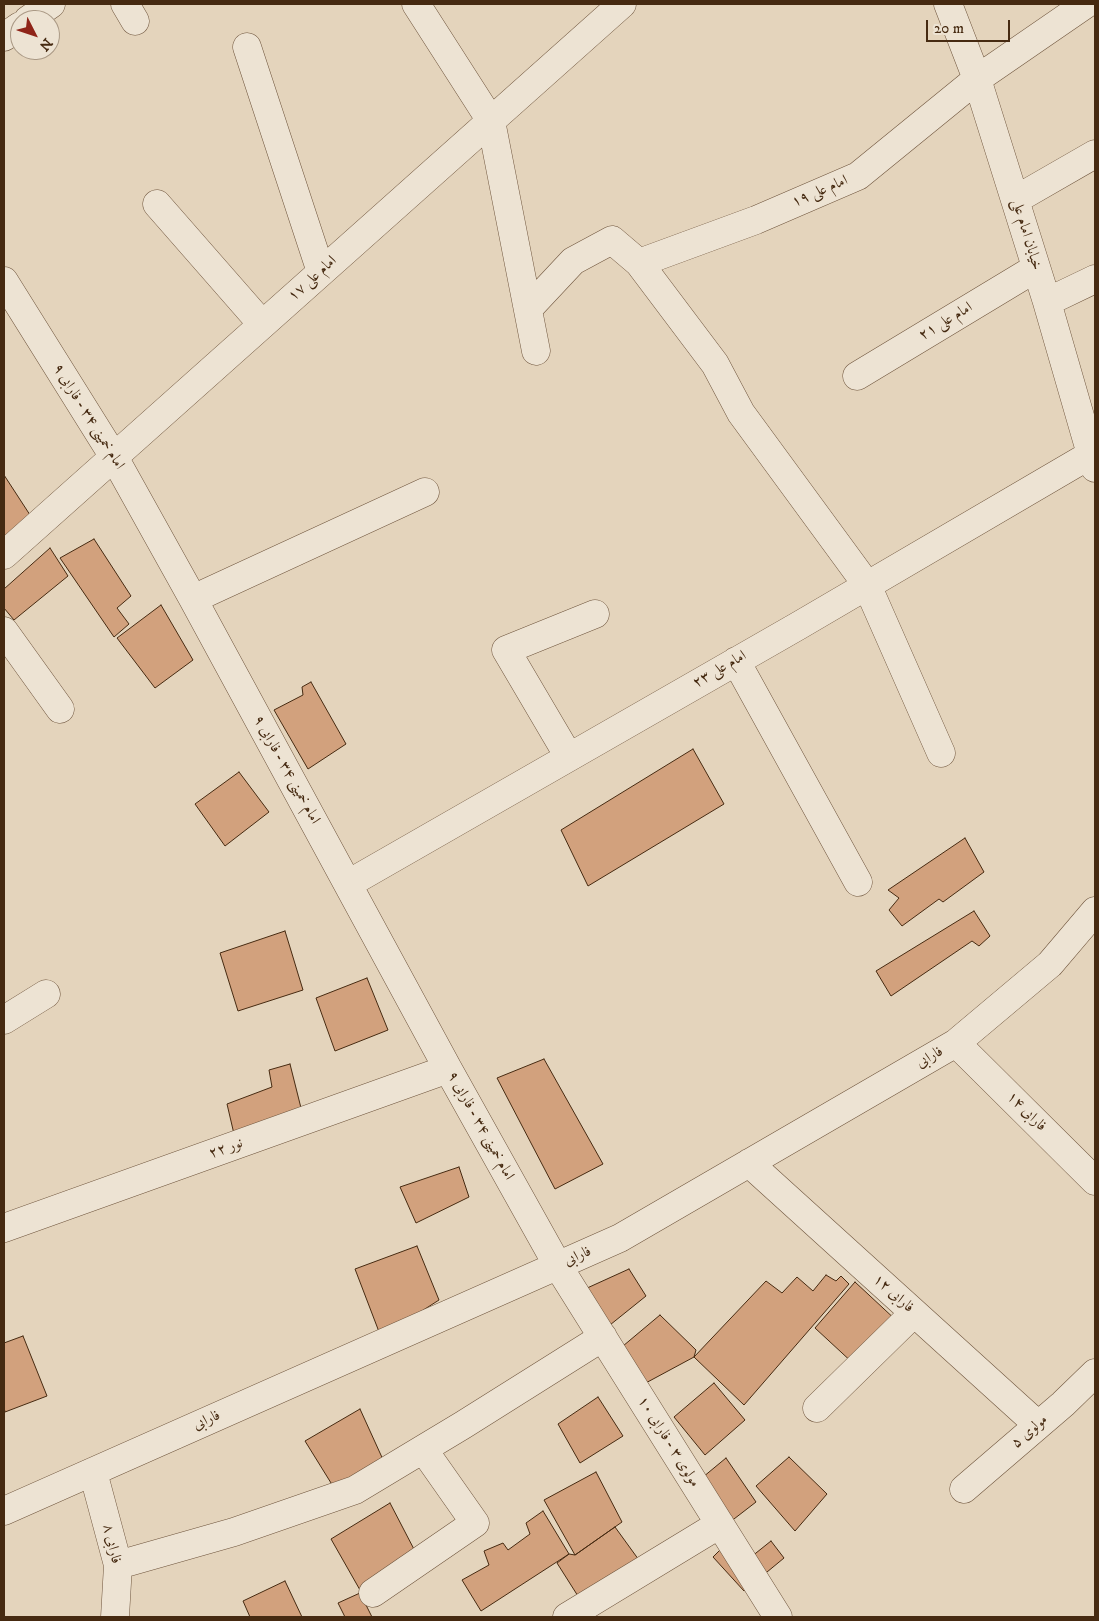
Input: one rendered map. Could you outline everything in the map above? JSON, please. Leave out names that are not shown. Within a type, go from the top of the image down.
[{"type":"street","points":[[416,4],[491,121],[536,351]]},
{"type":"street","name":"امام علی ۱۷","points":[[4,555],[622,4]]},
{"type":"street","name":"خیابان امام علی","points":[[948,4],[977,79],[1047,302],[1093,462]]},
{"type":"street","name":"امام علی ۱۹","points":[[639,264],[756,220],[858,176],[977,79],[1086,4]]},
{"type":"street","points":[[247,47],[321,272]]},
{"type":"street","points":[[1015,200],[1095,154]]},
{"type":"street","points":[[158,204],[262,324]]},
{"type":"street","points":[[528,308],[573,261],[612,240],[639,264],[715,364],[741,412],[866,585],[941,753]]},
{"type":"street","name":"امام علی ۲۱","points":[[857,376],[1036,268]]},
{"type":"street","points":[[1047,302],[1095,280]]},
{"type":"street","name":"امام خمینی ۳۴ - فارابی ۹","points":[[4,281],[114,457],[448,1069],[558,1266]]},
{"type":"street","name":"امام علی ۲۳","points":[[348,884],[866,585],[1093,462]]},
{"type":"street","points":[[193,599],[425,492]]},
{"type":"street","points":[[569,757],[506,650],[595,614]]},
{"type":"street","points":[[4,631],[60,709]]},
{"type":"street","points":[[736,661],[858,882]]},
{"type":"street","name":"فارابی","points":[[4,1511],[620,1238],[956,1043],[1050,964],[1095,911]]},
{"type":"street","points":[[4,1020],[46,994]]},
{"type":"street","name":"فارابی ۱۴","points":[[956,1043],[1095,1181]]},
{"type":"street","name":"نور ۲۲","points":[[4,1228],[448,1069]]},
{"type":"street","name":"فارابی ۱۲","points":[[749,1164],[1038,1425]]},
{"type":"street","name":"مولوی ۳ - فارابی ۱۰","points":[[558,1266],[720,1524],[769,1613]]},
{"type":"street","points":[[817,1408],[914,1314]]},
{"type":"street","points":[[118,1565],[234,1532],[355,1490],[603,1337]]},
{"type":"street","name":"مولوی ۵","points":[[964,1489],[1095,1373]]},
{"type":"street","points":[[373,1593],[475,1523],[423,1449]]},
{"type":"street","name":"فارابی ۸","points":[[93,1472],[118,1565],[115,1617]]},
{"type":"street","points":[[567,1617],[720,1524]]},
{"type":"building","points":[[4,475],[32,518],[4,544]]},
{"type":"building","points":[[94,539],[131,596],[117,608],[129,624],[114,637],[60,558]]},
{"type":"building","points":[[50,548],[68,576],[14,620],[4,608],[4,589]]},
{"type":"building","points":[[161,605],[193,660],[155,688],[117,638]]},
{"type":"building","points":[[311,682],[346,744],[308,769],[274,710],[303,695],[302,687]]},
{"type":"building","points":[[693,749],[724,804],[588,886],[561,830]]},
{"type":"building","points":[[239,772],[269,812],[225,846],[195,804]]},
{"type":"building","points":[[965,838],[984,872],[943,902],[939,899],[902,926],[889,910],[899,898],[888,890]]},
{"type":"building","points":[[974,911],[990,936],[979,946],[972,941],[891,996],[876,971]]},
{"type":"building","points":[[285,931],[303,990],[238,1011],[220,953]]},
{"type":"building","points":[[367,978],[388,1030],[335,1051],[316,998]]},
{"type":"building","points":[[544,1059],[603,1164],[555,1189],[497,1078]]},
{"type":"building","points":[[290,1064],[302,1112],[234,1134],[227,1104],[272,1087],[269,1070]]},
{"type":"building","points":[[459,1167],[469,1197],[416,1223],[400,1187]]},
{"type":"building","points":[[417,1246],[439,1300],[381,1337],[355,1269]]},
{"type":"building","points":[[629,1269],[646,1296],[600,1333],[585,1289]]},
{"type":"building","points":[[826,1275],[836,1281],[841,1276],[849,1284],[744,1405],[694,1357],[766,1281],[782,1293],[797,1277],[813,1291]]},
{"type":"building","points":[[855,1282],[898,1322],[855,1365],[815,1328]]},
{"type":"building","points":[[660,1315],[696,1350],[694,1357],[642,1385],[623,1346]]},
{"type":"building","points":[[23,1336],[47,1396],[5,1412],[4,1343]]},
{"type":"building","points":[[714,1383],[745,1420],[705,1455],[674,1417]]},
{"type":"building","points":[[598,1397],[623,1436],[580,1463],[558,1424]]},
{"type":"building","points":[[360,1409],[385,1464],[336,1491],[305,1441]]},
{"type":"building","points":[[789,1457],[827,1494],[795,1531],[756,1486]]},
{"type":"building","points":[[726,1458],[756,1502],[721,1529],[691,1487]]},
{"type":"building","points":[[596,1472],[622,1522],[575,1555],[544,1500]]},
{"type":"building","points":[[390,1503],[417,1555],[360,1590],[331,1539]]},
{"type":"building","points":[[543,1511],[569,1554],[481,1611],[462,1580],[489,1565],[484,1551],[503,1543],[508,1550],[530,1534],[526,1523]]},
{"type":"building","points":[[615,1527],[644,1567],[583,1604],[557,1563],[569,1554],[575,1555]]},
{"type":"building","points":[[771,1541],[784,1558],[744,1591],[713,1557],[727,1543],[746,1561]]},
{"type":"building","points":[[285,1581],[302,1617],[250,1617],[243,1601]]},
{"type":"building","points":[[360,1593],[372,1617],[345,1617],[338,1603]]}]
